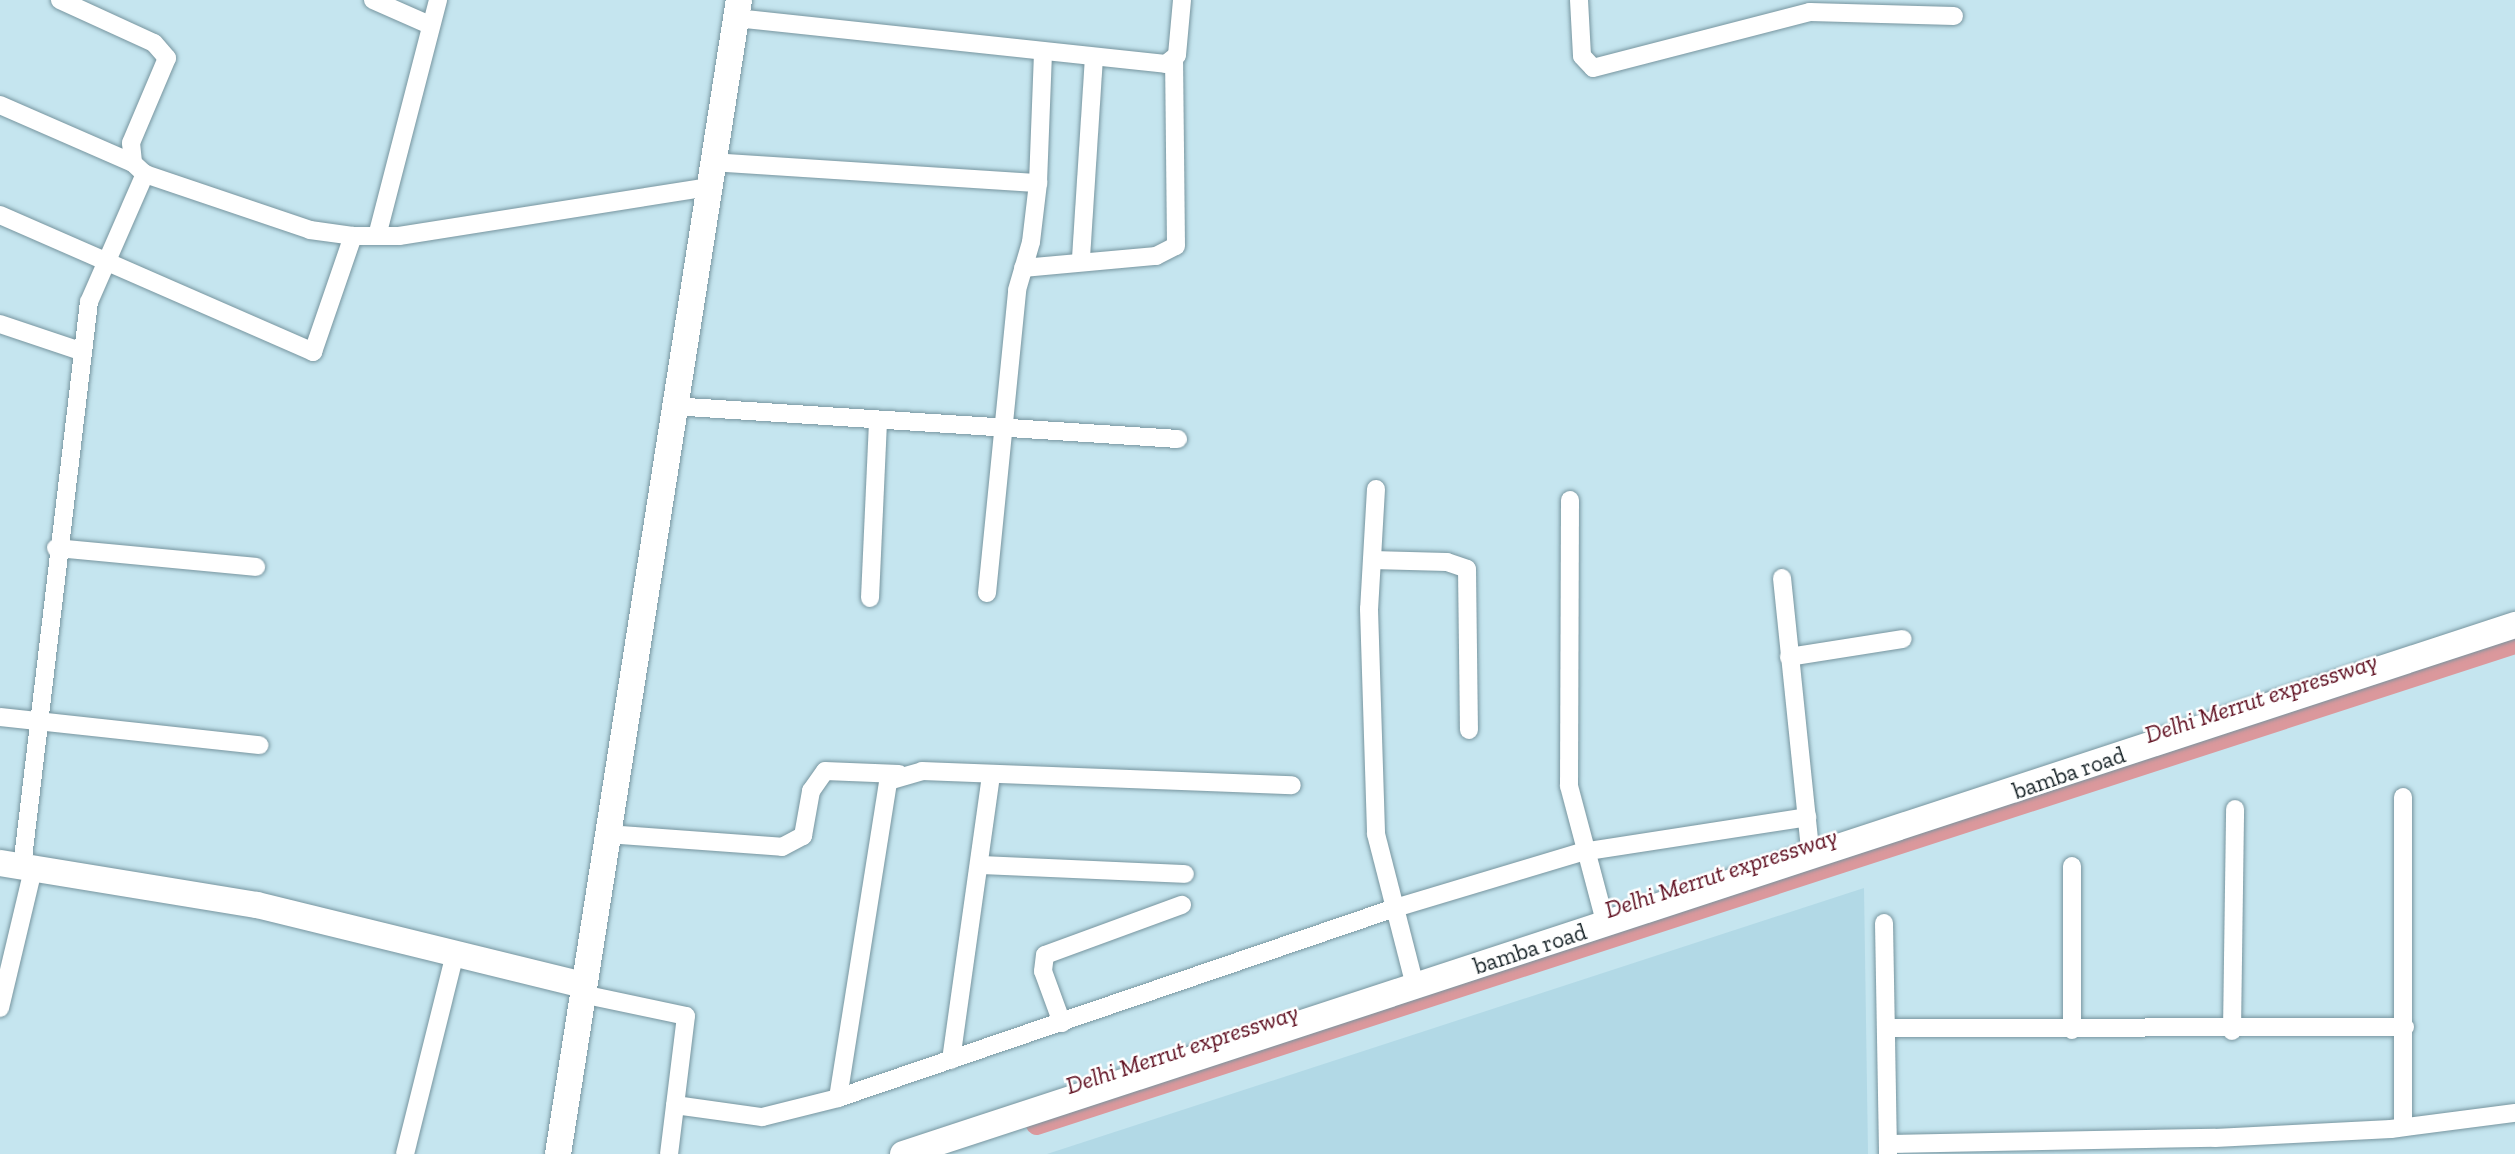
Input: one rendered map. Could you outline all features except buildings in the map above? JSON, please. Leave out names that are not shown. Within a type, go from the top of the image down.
[{"type":"street","points":[[0,1008],[38,720],[80,351],[103,261],[139,169],[131,143],[167,58],[154,43],[60,0]]},
{"type":"street","points":[[373,0],[430,25]]},
{"type":"street","points":[[377,236],[438,0]]},
{"type":"street","points":[[1023,268],[1081,258],[1156,256],[1176,246],[1174,61],[1182,0]]},
{"type":"street","points":[[1579,0],[1582,56],[1594,68],[1810,12],[1954,16]]},
{"type":"street","points":[[558,1154],[672,406],[737,9],[1043,53],[1174,61]]},
{"type":"street","points":[[987,593],[1002,429],[1023,268],[1038,183],[1043,53]]},
{"type":"street","points":[[1081,258],[1094,57]]},
{"type":"street","points":[[0,106],[139,169],[299,227],[353,236],[377,236],[710,174],[1038,183]]},
{"type":"street","points":[[0,215],[313,352],[353,236]]},
{"type":"street","points":[[0,324],[80,351]]},
{"type":"street","points":[[672,406],[878,422],[1178,439]]},
{"type":"street","points":[[870,598],[878,422]]},
{"type":"street","points":[[1376,489],[1372,560],[1374,804],[1395,908],[1415,986]]},
{"type":"street","points":[[1570,500],[1565,698],[1569,786],[1582,852],[1606,925]]},
{"type":"street","points":[[56,548],[256,568]]},
{"type":"street","points":[[1372,560],[1447,562],[1467,569],[1469,730]]},
{"type":"street","points":[[1782,578],[1811,859]]},
{"type":"street","name":"bamba road","points":[[903,1154],[1811,859],[2515,625]]},
{"type":"street","points":[[1789,657],[1903,639]]},
{"type":"street","points":[[0,717],[259,745]]},
{"type":"street","points":[[607,834],[782,847],[803,836],[811,791],[825,771],[1292,785]]},
{"type":"street","points":[[838,1098],[883,789],[899,774]]},
{"type":"street","points":[[951,1060],[990,775]]},
{"type":"street","points":[[2403,797],[2403,1128]]},
{"type":"street","points":[[2232,1031],[2235,810]]},
{"type":"street","points":[[675,1105],[752,1117],[838,1098],[1395,908],[1582,852],[1807,817]]},
{"type":"street","points":[[979,865],[1185,874]]},
{"type":"street","points":[[19,866],[257,905],[455,953],[686,1016],[669,1154]]},
{"type":"street","points":[[2072,866],[2072,1030]]},
{"type":"street","points":[[1062,1023],[1041,962],[1045,955],[1182,905]]},
{"type":"street","points":[[1885,923],[1888,1149],[2403,1128],[2515,1113]]},
{"type":"street","points":[[405,1154],[455,953]]},
{"type":"street","points":[[1886,1028],[2232,1031],[2405,1027]]},
{"type":"shaded area","points":[[1864,888],[1868,1154],[1047,1154]]},
{"type":"waterway","name":"Delhi Merrut expressway","points":[[1036,1124],[2515,643]]}]
